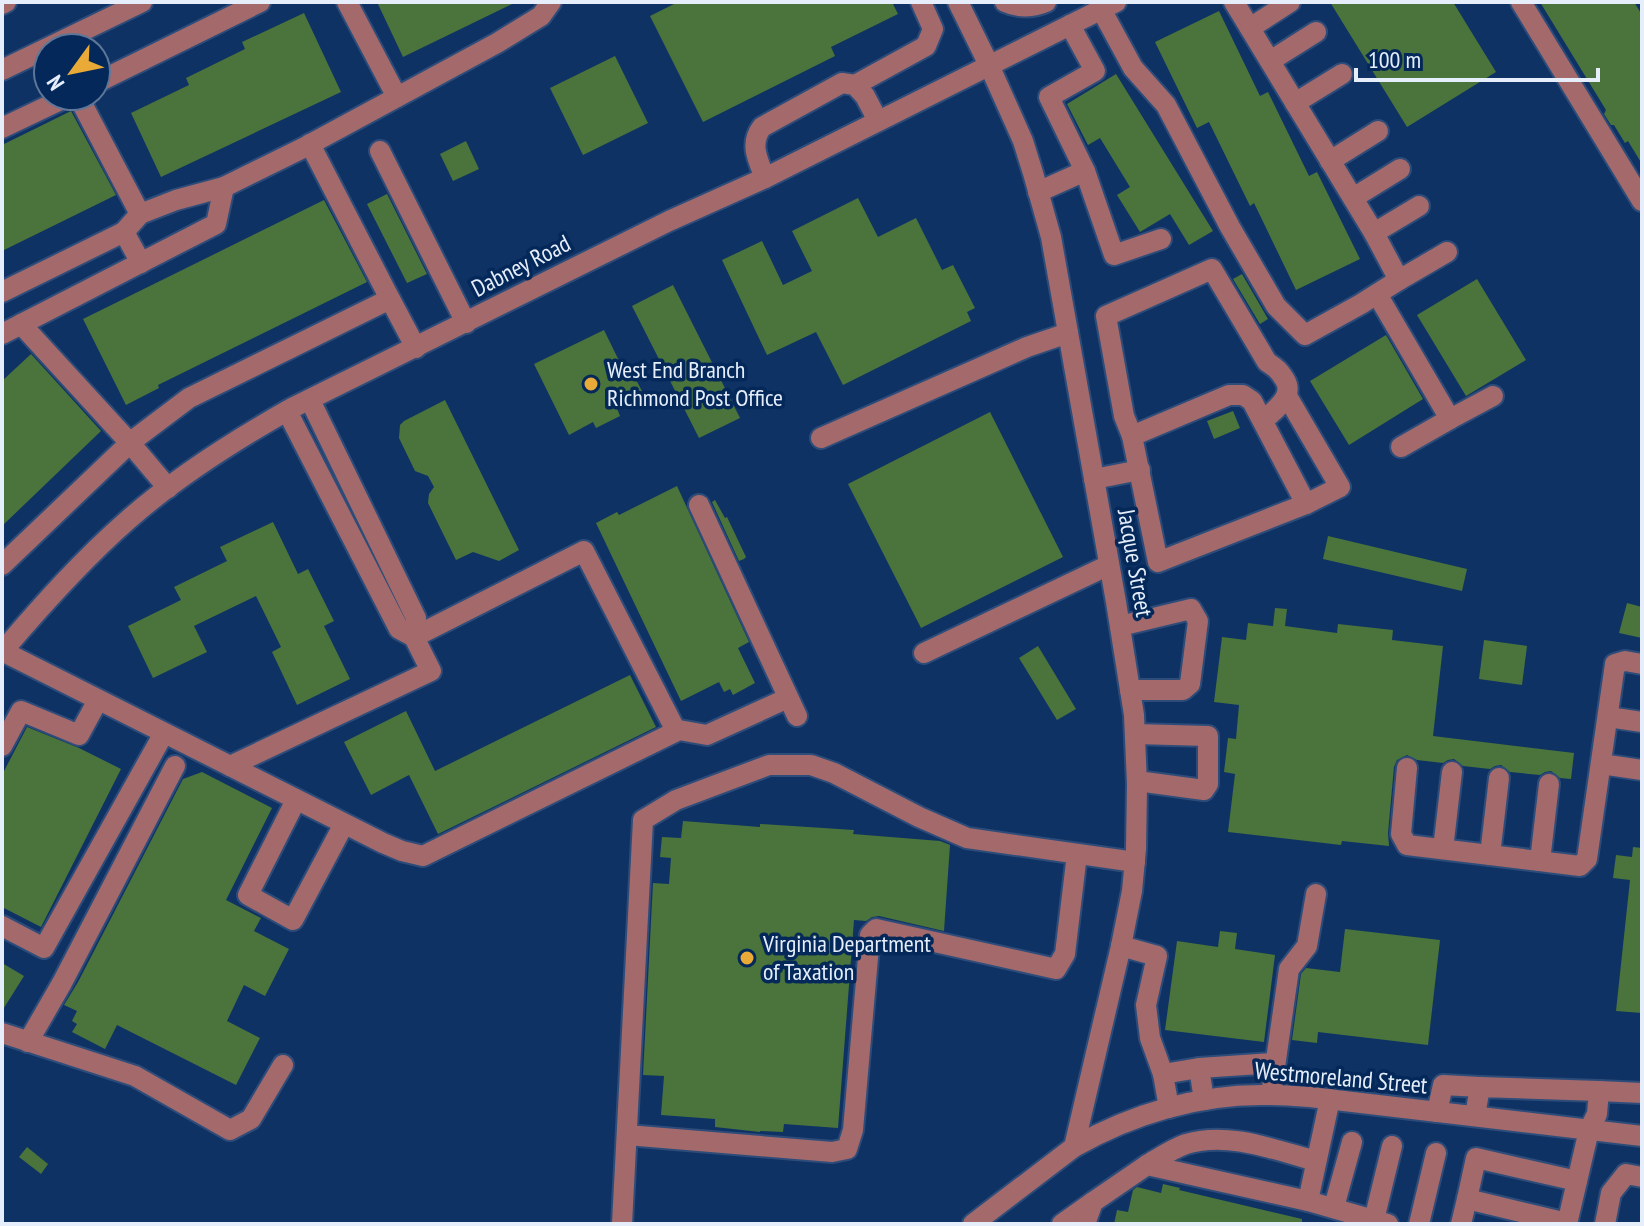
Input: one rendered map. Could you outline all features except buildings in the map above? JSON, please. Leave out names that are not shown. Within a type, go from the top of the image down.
[{"type":"street","points":[[83,32],[142,2]]},
{"type":"street","points":[[112,75],[260,2]]},
{"type":"street","points":[[347,2],[397,97]]},
{"type":"street","points":[[2,292],[124,232],[140,214],[224,187],[310,144],[497,43],[541,16],[551,2]]},
{"type":"street","points":[[765,178],[754,151],[755,135],[762,127],[842,83],[855,85],[926,46],[933,29],[921,2]]},
{"type":"street","name":"Jacque Street","points":[[958,2],[1023,141],[1051,237],[1120,626],[1135,734],[1137,781],[1132,891],[1074,1147]]},
{"type":"street","points":[[1005,2],[1018,7],[1046,2]]},
{"type":"street","points":[[1234,2],[1374,233],[1399,280]]},
{"type":"street","points":[[1250,28],[1290,2]]},
{"type":"street","points":[[1521,2],[1642,201]]},
{"type":"street","points":[[1109,6],[1133,68],[1166,105],[1276,306],[1305,335],[1447,252]]},
{"type":"street","name":"Dabney Road","points":[[2,651],[57,589],[130,518],[216,453],[287,411],[1109,6]]},
{"type":"street","points":[[1070,25],[1095,71],[1049,97],[1085,171],[1114,255],[1161,239]]},
{"type":"street","points":[[1270,61],[1316,32]]},
{"type":"street","points":[[2,70],[32,56]]},
{"type":"street","points":[[1295,103],[1342,74]]},
{"type":"street","points":[[855,85],[865,96],[878,121]]},
{"type":"street","points":[[2,128],[36,112]]},
{"type":"street","points":[[86,112],[140,214]]},
{"type":"street","points":[[1330,161],[1378,131]]},
{"type":"street","points":[[310,144],[416,348]]},
{"type":"street","points":[[380,151],[466,323]]},
{"type":"street","points":[[1353,198],[1400,169]]},
{"type":"street","points":[[1038,192],[1085,171]]},
{"type":"street","points":[[2,334],[216,224],[224,187]]},
{"type":"street","points":[[1374,233],[1419,206]]},
{"type":"street","points":[[124,232],[141,263]]},
{"type":"street","points":[[1263,421],[1287,396],[1289,387],[1278,368],[1267,362],[1212,269],[1106,316],[1121,405],[1132,436],[1158,562],[1306,504],[1340,487],[1287,396]]},
{"type":"street","points":[[1377,294],[1450,419]]},
{"type":"street","points":[[2,565],[130,443],[189,398],[390,299]]},
{"type":"street","points":[[21,324],[168,488]]},
{"type":"street","points":[[821,438],[1027,347],[1068,333]]},
{"type":"street","points":[[1132,436],[1229,395],[1243,395],[1252,401],[1306,504]]},
{"type":"street","points":[[1401,447],[1493,396]]},
{"type":"street","points":[[230,766],[431,671],[414,637],[416,618],[310,400]]},
{"type":"street","points":[[287,411],[399,629],[414,637]]},
{"type":"street","points":[[1094,479],[1140,470]]},
{"type":"street","points":[[2,651],[344,824],[402,851],[423,856],[676,731],[707,735],[792,707],[699,505]]},
{"type":"street","points":[[414,637],[584,551],[676,731]]},
{"type":"street","points":[[924,653],[1109,565]]},
{"type":"street","points":[[1120,626],[1191,609],[1198,621],[1190,684],[1183,690],[1130,690]]},
{"type":"street","points":[[1407,768],[1401,834],[1407,845],[1580,866],[1587,859],[1615,664],[1625,661],[1642,664]]},
{"type":"street","points":[[2,746],[21,711],[79,735],[98,700]]},
{"type":"street","points":[[1608,717],[1642,722]]},
{"type":"street","points":[[2,926],[44,948],[164,733]]},
{"type":"street","points":[[1135,734],[1208,736],[1208,784],[1204,790],[1137,781]]},
{"type":"street","points":[[1601,764],[1642,770]]},
{"type":"street","points":[[622,1224],[643,820],[676,800],[769,765],[811,765],[834,773],[967,838],[1135,862]]},
{"type":"street","points":[[28,1042],[175,766]]},
{"type":"street","points":[[1443,849],[1452,772]]},
{"type":"street","points":[[1490,855],[1499,778]]},
{"type":"street","points":[[1540,861],[1549,784]]},
{"type":"street","points":[[296,800],[248,895],[293,920],[344,824]]},
{"type":"street","points":[[627,1135],[832,1152],[847,1149],[853,1130],[870,935],[876,929],[1056,969],[1065,954],[1077,854]]},
{"type":"street","points":[[1271,1095],[1289,969],[1307,946],[1316,894]]},
{"type":"street","points":[[1121,946],[1157,956],[1146,1005],[1150,1038],[1163,1074],[1169,1108]]},
{"type":"street","points":[[1111,990],[1148,997]]},
{"type":"street","points":[[2,1033],[135,1076],[230,1130],[251,1119],[283,1065]]},
{"type":"street","points":[[1163,1074],[1199,1068],[1274,1063]]},
{"type":"street","points":[[1199,1068],[1204,1100]]},
{"type":"street","points":[[1437,1112],[1443,1085],[1642,1093]]},
{"type":"street","points":[[1475,1116],[1480,1087]]},
{"type":"street","points":[[1467,1199],[1567,1224],[1589,1130],[1597,1114],[1599,1091]]},
{"type":"street","name":"Westmoreland Street","points":[[973,1224],[1074,1147],[1109,1129],[1169,1108],[1204,1100],[1271,1095],[1330,1099],[1642,1136]]},
{"type":"street","points":[[1308,1201],[1330,1099]]},
{"type":"street","points":[[1062,1224],[1147,1165],[1185,1144],[1223,1139],[1316,1161]]},
{"type":"street","points":[[1334,1207],[1352,1142]]},
{"type":"street","points":[[1147,1165],[1334,1207],[1381,1222],[1392,1146]]},
{"type":"street","points":[[1419,1224],[1436,1153]]},
{"type":"street","points":[[1461,1224],[1476,1158],[1577,1181]]},
{"type":"street","points":[[1605,1224],[1611,1193],[1626,1174],[1642,1177]]},
{"type":"street","points":[[1085,1224],[1093,1202]]},
{"type":"place","name":"West End Branch Richmond Post Office","points":[[591,384]]},
{"type":"place","name":"Virginia Department of Taxation","points":[[747,958]]}]
